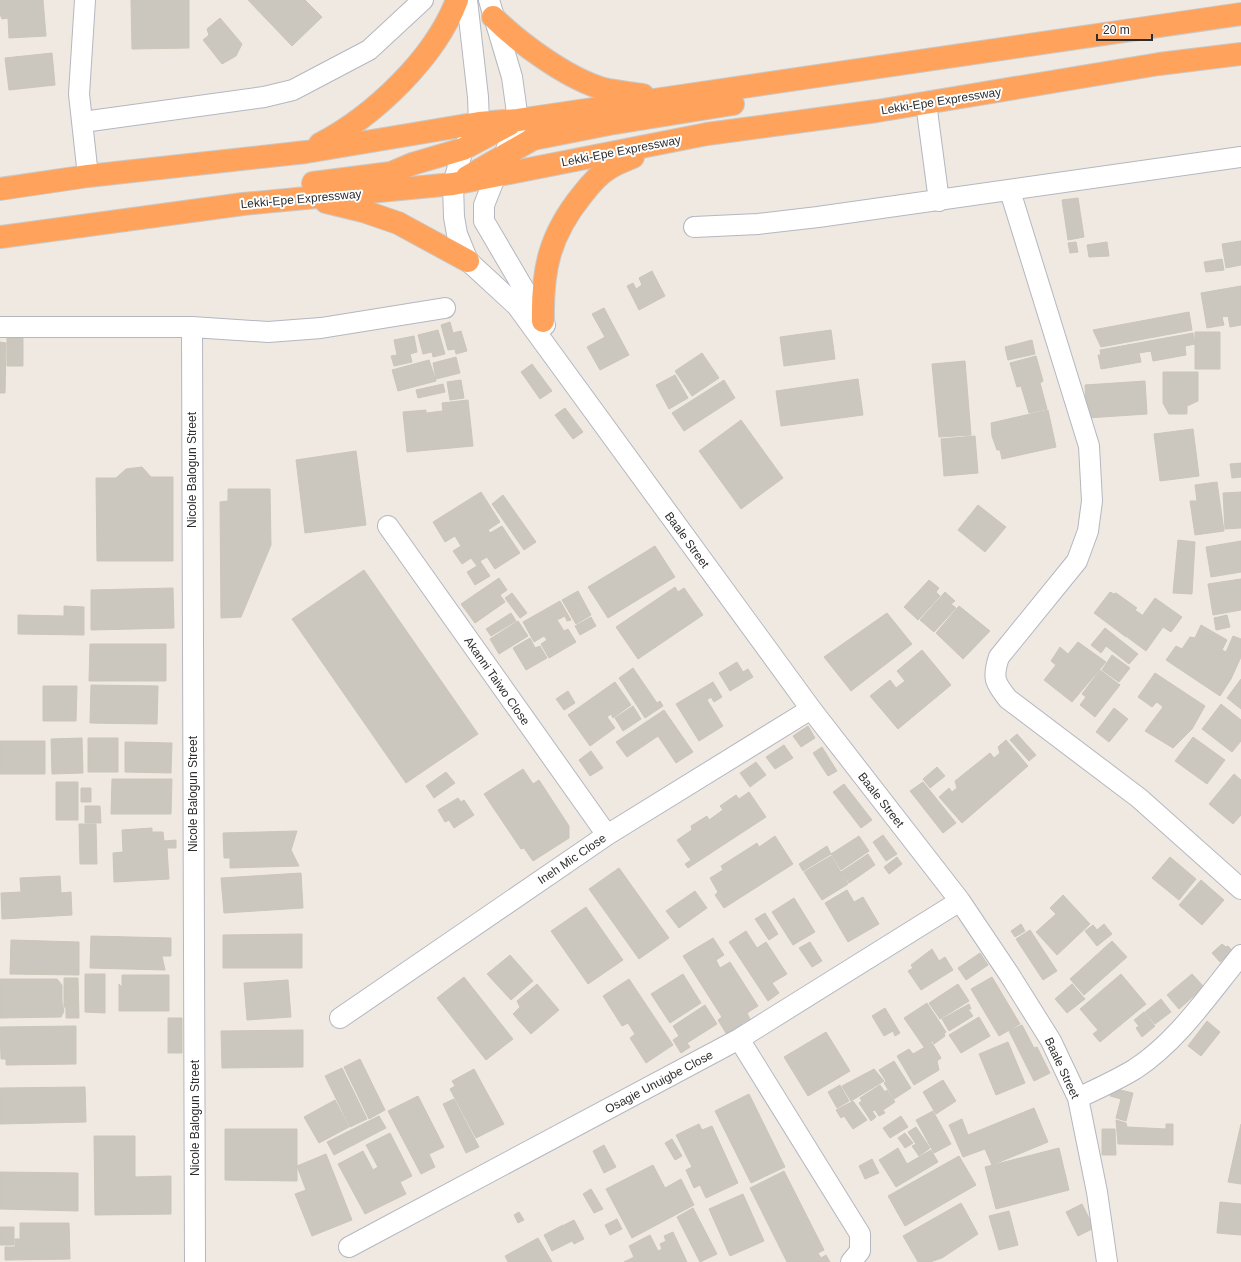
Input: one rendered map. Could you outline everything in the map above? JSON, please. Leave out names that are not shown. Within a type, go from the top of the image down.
[{"type":"highway","points":[[306,152],[353,126],[388,94],[416,65],[437,38],[453,11],[457,0]]},
{"type":"highway","points":[[491,9],[508,32],[568,73],[604,88],[644,95],[691,95]]},
{"type":"highway","points":[[0,189],[88,176],[306,152],[479,123],[518,120],[1241,14]]},
{"type":"highway","name":"Lekki-Epe Expressway","points":[[0,237],[243,204],[453,184],[707,134],[926,103],[1159,64],[1241,54]]},
{"type":"highway","points":[[453,184],[533,139],[609,124],[887,78],[940,57]]},
{"type":"highway","points":[[127,220],[159,204],[391,173],[412,164],[463,149],[518,120]]},
{"type":"highway","points":[[543,322],[543,289],[547,259],[556,235],[569,210],[587,189],[607,169],[644,152],[707,134]]},
{"type":"highway","points":[[243,204],[319,200],[349,207],[398,223],[468,261]]},
{"type":"street","points":[[86,0],[79,94],[88,176]]},
{"type":"street","points":[[83,122],[264,97],[293,90],[370,50],[423,0]]},
{"type":"street","points":[[467,0],[478,97],[479,123],[463,149],[453,184],[454,217],[457,234],[468,261],[517,306],[568,378]]},
{"type":"street","points":[[491,9],[512,77],[518,120],[484,205],[484,221],[543,322],[568,378]]},
{"type":"street","points":[[926,103],[939,201]]},
{"type":"street","points":[[694,227],[758,224],[939,201],[1241,157]]},
{"type":"street","points":[[1010,191],[1089,446],[1092,501],[1088,531],[1077,561],[999,657],[994,672],[997,685],[1008,699],[1139,798],[1241,889]]},
{"type":"street","points":[[0,327],[192,327],[268,332],[306,329],[446,308]]},
{"type":"street","name":"Nicole Balogun Street","points":[[192,327],[195,1262]]},
{"type":"street","name":"Baale Street","points":[[568,378],[811,709],[960,901],[1009,974],[1051,1041],[1078,1098],[1097,1192],[1107,1262]]},
{"type":"street","name":"Akanni Taiwo Close","points":[[388,526],[606,836]]},
{"type":"street","name":"Ineh Mic Close","points":[[340,1018],[606,836],[811,709]]},
{"type":"street","name":"Osagie Unuigbe Close","points":[[349,1247],[739,1039],[960,901]]},
{"type":"street","points":[[1078,1098],[1136,1068],[1158,1050],[1181,1028],[1241,955]]},
{"type":"street","points":[[739,1039],[860,1234],[860,1251],[851,1262]]},
{"type":"building","points":[[0,0],[43,0],[46,36],[9,38],[8,18],[2,19],[0,14]]},
{"type":"building","points":[[131,0],[189,0],[189,48],[132,49]]},
{"type":"building","points":[[248,0],[305,0],[322,17],[292,46]]},
{"type":"building","points":[[220,18],[242,44],[236,56],[222,64],[203,40],[209,35],[207,29]]},
{"type":"building","points":[[52,53],[55,85],[9,90],[5,58]]},
{"type":"building","points":[[1078,198],[1084,237],[1068,240],[1062,200]]},
{"type":"building","points":[[1241,241],[1241,265],[1226,268],[1222,244]]},
{"type":"building","points":[[1076,242],[1078,252],[1070,253],[1068,243]]},
{"type":"building","points":[[1107,242],[1109,256],[1089,257],[1087,245]]},
{"type":"building","points":[[1222,259],[1224,270],[1206,272],[1204,262]]},
{"type":"building","points":[[652,271],[665,296],[639,310],[627,286],[633,283],[636,289],[642,285],[639,278]]},
{"type":"building","points":[[1241,286],[1241,325],[1230,327],[1228,316],[1222,317],[1224,325],[1207,328],[1201,293]]},
{"type":"building","points":[[604,308],[629,355],[600,370],[587,347],[605,337],[592,314]]},
{"type":"building","points":[[1189,312],[1192,330],[1101,347],[1093,330]]},
{"type":"building","points":[[450,322],[453,333],[461,331],[467,351],[456,354],[455,349],[448,350],[441,325]]},
{"type":"building","points":[[438,330],[445,354],[433,357],[432,352],[423,354],[418,335]]},
{"type":"building","points":[[831,330],[835,359],[784,366],[780,337]]},
{"type":"building","points":[[1195,332],[1220,332],[1220,369],[1195,369]]},
{"type":"building","points":[[1193,333],[1195,344],[1185,346],[1186,355],[1153,361],[1151,351],[1139,353],[1141,362],[1101,369],[1098,355],[1101,355],[1100,350]]},
{"type":"building","points":[[414,336],[417,352],[410,354],[412,362],[394,366],[391,356],[397,355],[394,340]]},
{"type":"building","points":[[7,338],[23,338],[23,366],[7,366]]},
{"type":"building","points":[[1032,340],[1035,354],[1008,360],[1005,347]]},
{"type":"building","points":[[0,342],[6,343],[5,393],[0,393]]},
{"type":"building","points":[[702,353],[719,378],[692,396],[675,371]]},
{"type":"building","points":[[1036,356],[1043,381],[1040,383],[1047,409],[1029,413],[1021,386],[1017,387],[1010,363]]},
{"type":"building","points":[[456,357],[460,373],[436,379],[433,363]]},
{"type":"building","points":[[429,360],[436,381],[398,391],[392,370]]},
{"type":"building","points":[[965,361],[971,435],[939,437],[932,364]]},
{"type":"building","points":[[532,364],[552,391],[540,399],[521,372]]},
{"type":"building","points":[[1163,372],[1198,372],[1198,401],[1187,406],[1187,414],[1169,414],[1163,403]]},
{"type":"building","points":[[675,375],[688,398],[669,409],[656,385]]},
{"type":"building","points":[[858,379],[863,415],[781,426],[776,391]]},
{"type":"building","points":[[461,380],[464,398],[450,400],[447,382]]},
{"type":"building","points":[[724,380],[735,398],[684,431],[672,413]]},
{"type":"building","points":[[1145,381],[1147,414],[1087,418],[1085,385]]},
{"type":"building","points":[[443,384],[445,392],[418,398],[416,390]]},
{"type":"building","points":[[468,400],[473,446],[407,452],[403,412],[426,410],[426,413],[443,411],[442,403]]},
{"type":"building","points":[[565,408],[583,432],[573,439],[555,415]]},
{"type":"building","points":[[1048,410],[1056,447],[1002,459],[1000,450],[997,450],[992,436],[991,423]]},
{"type":"building","points":[[741,420],[783,478],[741,509],[699,451]]},
{"type":"building","points":[[1193,429],[1199,476],[1160,481],[1154,434]]},
{"type":"building","points":[[975,436],[978,473],[944,476],[941,439]]},
{"type":"building","points":[[356,451],[366,525],[305,533],[296,460]]},
{"type":"building","points":[[1241,463],[1241,477],[1232,478],[1230,464]]},
{"type":"building","points":[[142,467],[151,477],[173,477],[173,561],[97,561],[96,478],[116,478],[126,469]]},
{"type":"building","points":[[1217,482],[1224,531],[1195,535],[1190,501],[1197,501],[1195,485]]},
{"type":"building","points":[[228,489],[270,489],[271,545],[241,617],[221,618],[220,502],[228,501]]},
{"type":"building","points":[[481,492],[500,522],[488,530],[490,533],[502,526],[520,553],[495,569],[487,557],[480,561],[490,576],[475,585],[467,572],[477,566],[471,558],[462,564],[453,551],[461,546],[455,536],[445,542],[433,522]]},
{"type":"building","points":[[1241,492],[1241,528],[1225,529],[1223,493]]},
{"type":"building","points":[[503,495],[536,542],[524,550],[492,504]]},
{"type":"building","points":[[978,505],[1006,527],[985,552],[958,530]]},
{"type":"building","points":[[1178,540],[1195,542],[1192,594],[1173,593]]},
{"type":"building","points":[[1241,541],[1241,572],[1211,577],[1206,547]]},
{"type":"building","points":[[655,546],[675,577],[608,618],[588,587]]},
{"type":"building","points":[[364,570],[478,734],[406,783],[292,619]]},
{"type":"building","points":[[499,578],[507,590],[500,595],[505,602],[475,623],[461,604]]},
{"type":"building","points":[[1241,579],[1241,610],[1213,615],[1208,584]]},
{"type":"building","points":[[929,580],[939,588],[936,592],[940,596],[918,620],[904,607]]},
{"type":"building","points":[[675,587],[678,592],[684,588],[703,615],[638,659],[616,627]]},
{"type":"building","points":[[173,588],[174,628],[91,630],[91,590]]},
{"type":"building","points":[[578,591],[591,615],[576,624],[562,600]]},
{"type":"building","points":[[945,592],[955,601],[951,604],[956,608],[934,632],[920,620]]},
{"type":"building","points":[[1110,592],[1114,594],[1116,593],[1137,608],[1135,610],[1142,615],[1126,637],[1094,613]]},
{"type":"building","points":[[512,593],[527,613],[520,618],[505,598]]},
{"type":"building","points":[[1155,598],[1182,617],[1171,632],[1163,627],[1146,651],[1127,637]]},
{"type":"building","points":[[560,601],[571,620],[567,621],[565,616],[557,620],[564,631],[568,629],[576,642],[549,658],[541,644],[547,640],[544,636],[534,642],[523,622]]},
{"type":"building","points":[[64,606],[84,607],[84,635],[18,634],[18,615],[64,616]]},
{"type":"building","points":[[959,606],[990,631],[963,659],[936,633]]},
{"type":"building","points":[[511,613],[516,621],[491,636],[486,629]]},
{"type":"building","points":[[887,613],[912,644],[851,691],[824,657]]},
{"type":"building","points":[[1227,615],[1230,627],[1216,630],[1214,618]]},
{"type":"building","points":[[591,617],[596,626],[580,635],[575,626]]},
{"type":"building","points":[[518,621],[528,636],[499,654],[490,639]]},
{"type":"building","points":[[1201,625],[1227,640],[1222,650],[1226,652],[1233,636],[1241,639],[1241,657],[1231,679],[1220,696],[1166,660],[1176,646],[1182,649],[1190,637],[1195,638]]},
{"type":"building","points":[[1105,628],[1138,654],[1129,664],[1106,646],[1101,653],[1091,645]]},
{"type":"building","points":[[530,638],[535,648],[540,646],[547,658],[526,670],[513,648]]},
{"type":"building","points":[[1078,642],[1106,662],[1072,702],[1044,680],[1056,665],[1051,661],[1060,647],[1068,654]]},
{"type":"building","points":[[90,644],[166,644],[166,681],[89,681]]},
{"type":"building","points":[[922,650],[951,685],[898,729],[870,696],[890,680],[896,688],[905,681],[897,671]]},
{"type":"building","points":[[1112,655],[1130,668],[1119,682],[1102,670]]},
{"type":"building","points":[[737,662],[743,672],[748,669],[753,677],[730,691],[719,673]]},
{"type":"building","points":[[633,668],[657,703],[660,701],[663,706],[645,718],[619,678]]},
{"type":"building","points":[[1100,670],[1120,685],[1095,717],[1080,705],[1086,697],[1082,694]]},
{"type":"building","points":[[1155,673],[1205,706],[1192,729],[1173,748],[1145,731],[1163,707],[1157,702],[1152,707],[1138,697]]},
{"type":"building","points":[[1241,679],[1241,709],[1227,698]]},
{"type":"building","points":[[615,682],[631,705],[613,718],[611,714],[607,717],[615,728],[590,746],[568,715]]},
{"type":"building","points":[[713,682],[722,697],[714,702],[711,697],[707,700],[723,726],[699,741],[676,704]]},
{"type":"building","points":[[91,685],[158,686],[157,724],[90,723]]},
{"type":"building","points":[[43,686],[77,686],[76,721],[43,721]]},
{"type":"building","points":[[568,691],[575,703],[564,710],[556,699]]},
{"type":"building","points":[[1221,704],[1241,720],[1241,741],[1232,752],[1202,729]]},
{"type":"building","points":[[633,706],[641,719],[623,731],[615,718]]},
{"type":"building","points":[[1114,708],[1128,719],[1109,742],[1096,732]]},
{"type":"building","points":[[664,710],[693,752],[676,763],[658,736],[627,757],[616,742]]},
{"type":"building","points":[[808,726],[815,738],[801,747],[793,736]]},
{"type":"building","points":[[1017,734],[1036,755],[1029,761],[1010,740]]},
{"type":"building","points":[[1193,737],[1225,760],[1207,784],[1175,761]]},
{"type":"building","points":[[82,738],[83,773],[52,774],[51,739]]},
{"type":"building","points":[[88,738],[118,738],[118,772],[88,772]]},
{"type":"building","points":[[1006,740],[1028,766],[962,823],[939,797],[949,788],[952,792],[957,788],[955,781],[990,753],[994,758],[1000,753],[998,747]]},
{"type":"building","points":[[0,741],[45,741],[45,774],[0,774]]},
{"type":"building","points":[[125,742],[172,743],[171,773],[125,772]]},
{"type":"building","points":[[784,745],[793,758],[775,769],[766,757]]},
{"type":"building","points":[[822,747],[837,771],[828,776],[813,753]]},
{"type":"building","points":[[591,751],[603,768],[590,776],[579,760]]},
{"type":"building","points":[[756,762],[766,775],[750,787],[740,773]]},
{"type":"building","points":[[937,767],[945,776],[930,788],[923,779]]},
{"type":"building","points":[[523,769],[533,784],[539,780],[569,826],[569,838],[533,861],[524,848],[521,849],[484,794]]},
{"type":"building","points":[[446,772],[455,783],[434,798],[426,786]]},
{"type":"building","points":[[1234,774],[1241,780],[1241,815],[1233,824],[1209,804]]},
{"type":"building","points":[[112,779],[172,779],[171,814],[111,814]]},
{"type":"building","points":[[56,782],[78,782],[78,820],[56,820]]},
{"type":"building","points":[[923,782],[956,823],[943,833],[910,791]]},
{"type":"building","points":[[844,784],[872,820],[861,828],[833,792]]},
{"type":"building","points":[[81,788],[91,788],[91,802],[81,802]]},
{"type":"building","points":[[749,792],[766,817],[688,868],[685,864],[691,860],[677,840],[692,830],[691,826],[707,816],[709,820],[723,810],[720,806],[736,795],[739,799]]},
{"type":"building","points":[[458,798],[461,802],[464,800],[474,815],[454,828],[449,820],[445,822],[438,810]]},
{"type":"building","points":[[85,806],[100,806],[101,823],[85,823]]},
{"type":"building","points":[[79,824],[96,824],[97,864],[80,864]]},
{"type":"building","points":[[152,828],[152,832],[163,832],[164,841],[176,840],[176,848],[167,848],[169,879],[114,882],[113,853],[123,852],[122,830]]},
{"type":"building","points":[[297,831],[291,850],[299,866],[230,868],[230,858],[224,858],[223,833]]},
{"type":"building","points":[[883,835],[897,854],[886,861],[873,842]]},
{"type":"building","points":[[775,836],[793,864],[724,908],[715,895],[718,892],[710,878],[723,870],[721,866],[757,843],[759,847]]},
{"type":"building","points":[[859,836],[869,851],[841,870],[831,854]]},
{"type":"building","points":[[827,846],[831,854],[803,871],[799,864]]},
{"type":"building","points":[[868,854],[875,865],[849,883],[841,872]]},
{"type":"building","points":[[831,856],[848,884],[822,900],[804,872]]},
{"type":"building","points":[[897,857],[902,864],[889,874],[884,867]]},
{"type":"building","points":[[1170,857],[1196,879],[1179,900],[1152,878]]},
{"type":"building","points":[[619,868],[669,938],[639,959],[589,889]]},
{"type":"building","points":[[301,873],[303,908],[224,913],[221,878]]},
{"type":"building","points":[[60,876],[61,893],[71,892],[72,915],[2,919],[1,893],[21,892],[20,878]]},
{"type":"building","points":[[1201,880],[1224,900],[1202,925],[1179,905]]},
{"type":"building","points":[[847,890],[854,902],[863,897],[879,924],[848,942],[825,903]]},
{"type":"building","points":[[695,891],[707,908],[679,928],[666,911]]},
{"type":"building","points":[[1063,895],[1090,924],[1057,955],[1036,932],[1056,914],[1050,908]]},
{"type":"building","points":[[794,898],[815,932],[793,945],[772,912]]},
{"type":"building","points":[[586,907],[623,960],[588,984],[551,931]]},
{"type":"building","points":[[765,913],[778,934],[769,940],[755,919]]},
{"type":"building","points":[[1021,924],[1025,931],[1015,937],[1011,931]]},
{"type":"building","points":[[1104,924],[1112,934],[1097,946],[1085,931],[1093,925],[1097,930]]},
{"type":"building","points":[[1030,930],[1057,971],[1043,980],[1016,939]]},
{"type":"building","points":[[746,931],[757,948],[766,942],[787,974],[772,983],[779,993],[768,1001],[729,942]]},
{"type":"building","points":[[302,934],[302,968],[223,968],[223,935]]},
{"type":"building","points":[[91,936],[171,938],[171,956],[162,956],[165,970],[90,968]]},
{"type":"building","points":[[713,938],[724,955],[716,960],[720,968],[730,962],[758,1006],[747,1013],[750,1019],[741,1024],[744,1029],[729,1038],[718,1020],[722,1017],[683,956]]},
{"type":"building","points":[[11,940],[79,942],[79,975],[10,974]]},
{"type":"building","points":[[1112,941],[1127,957],[1084,995],[1070,979]]},
{"type":"building","points":[[810,942],[822,961],[812,967],[799,948]]},
{"type":"building","points":[[1222,944],[1226,947],[1228,946],[1233,951],[1220,962],[1212,953]]},
{"type":"building","points":[[932,949],[939,961],[945,957],[953,970],[921,990],[908,971],[913,968],[911,965]]},
{"type":"building","points":[[980,953],[988,965],[966,980],[958,968]]},
{"type":"building","points":[[510,955],[533,981],[511,1000],[487,974]]},
{"type":"building","points":[[85,974],[105,974],[105,1013],[85,1012]]},
{"type":"building","points":[[683,974],[701,1003],[670,1023],[651,994]]},
{"type":"building","points":[[1121,974],[1146,1004],[1100,1042],[1093,1034],[1098,1030],[1080,1009]]},
{"type":"building","points":[[1192,974],[1204,987],[1179,1009],[1167,995]]},
{"type":"building","points":[[122,975],[169,975],[169,1011],[119,1011],[119,984],[122,987]]},
{"type":"building","points":[[464,977],[513,1039],[486,1060],[437,998]]},
{"type":"building","points":[[992,977],[1020,1024],[999,1036],[971,989]]},
{"type":"building","points":[[64,978],[78,978],[79,1018],[66,1018],[66,1009],[64,1006]]},
{"type":"building","points":[[0,979],[57,979],[62,985],[62,1002],[64,1011],[61,1017],[0,1018]]},
{"type":"building","points":[[629,979],[673,1045],[646,1063],[630,1038],[635,1034],[628,1023],[622,1026],[603,996]]},
{"type":"building","points":[[288,980],[291,1017],[247,1020],[244,983]]},
{"type":"building","points":[[537,984],[559,1010],[531,1034],[513,1014],[520,1007],[517,1001]]},
{"type":"building","points":[[958,984],[969,1001],[940,1019],[929,1003]]},
{"type":"building","points":[[1072,984],[1085,999],[1067,1013],[1055,999]]},
{"type":"building","points":[[1161,999],[1171,1012],[1155,1024],[1145,1012]]},
{"type":"building","points":[[927,1003],[946,1032],[944,1034],[945,1036],[934,1044],[933,1041],[924,1047],[904,1018]]},
{"type":"building","points":[[969,1004],[971,1009],[968,1009],[973,1016],[949,1031],[942,1019]]},
{"type":"building","points":[[705,1005],[717,1024],[687,1043],[690,1047],[681,1053],[673,1040],[679,1036],[673,1026]]},
{"type":"building","points":[[885,1008],[900,1033],[895,1036],[893,1031],[884,1036],[872,1016]]},
{"type":"building","points":[[1144,1012],[1155,1026],[1142,1037],[1136,1028],[1139,1026],[1134,1020]]},
{"type":"building","points":[[979,1017],[990,1036],[961,1053],[949,1035]]},
{"type":"building","points":[[168,1018],[182,1018],[182,1053],[168,1053]]},
{"type":"building","points":[[1207,1021],[1220,1032],[1201,1056],[1188,1046]]},
{"type":"building","points":[[1022,1025],[1034,1048],[1037,1047],[1050,1073],[1034,1081],[1009,1031]]},
{"type":"building","points":[[76,1026],[76,1064],[6,1065],[6,1059],[1,1059],[0,1027]]},
{"type":"building","points":[[303,1030],[303,1067],[222,1068],[221,1031]]},
{"type":"building","points":[[826,1032],[850,1071],[808,1096],[784,1057]]},
{"type":"building","points":[[1008,1042],[1025,1083],[996,1095],[979,1054]]},
{"type":"building","points":[[932,1043],[941,1058],[937,1061],[939,1070],[914,1085],[897,1056],[909,1049],[913,1054]]},
{"type":"building","points":[[360,1059],[385,1110],[369,1119],[344,1067]]},
{"type":"building","points":[[894,1061],[911,1088],[894,1099],[884,1083],[886,1081],[879,1070]]},
{"type":"building","points":[[342,1068],[367,1119],[350,1127],[325,1076]]},
{"type":"building","points":[[474,1069],[504,1124],[476,1138],[450,1089],[455,1086],[452,1081]]},
{"type":"building","points":[[874,1069],[884,1081],[851,1101],[842,1086]]},
{"type":"building","points":[[943,1080],[956,1101],[936,1114],[923,1092]]},
{"type":"building","points":[[840,1085],[849,1101],[837,1108],[828,1092]]},
{"type":"building","points":[[880,1085],[885,1092],[887,1090],[895,1102],[883,1110],[885,1113],[879,1116],[875,1110],[872,1111],[876,1117],[871,1121],[859,1103],[862,1101],[860,1098]]},
{"type":"building","points":[[85,1087],[86,1122],[0,1124],[0,1088]]},
{"type":"building","points":[[1112,1088],[1133,1093],[1126,1121],[1116,1118],[1121,1099],[1110,1096]]},
{"type":"building","points":[[749,1094],[785,1167],[751,1183],[715,1111]]},
{"type":"building","points":[[418,1096],[444,1147],[429,1154],[435,1167],[421,1174],[388,1111]]},
{"type":"building","points":[[454,1099],[479,1147],[466,1153],[443,1104]]},
{"type":"building","points":[[335,1100],[349,1127],[319,1143],[304,1117]]},
{"type":"building","points":[[853,1101],[867,1120],[853,1129],[844,1116],[841,1118],[836,1110]]},
{"type":"building","points":[[1034,1108],[1048,1142],[992,1165],[985,1149],[963,1157],[949,1125],[962,1119],[968,1135]]},
{"type":"building","points":[[933,1111],[951,1144],[934,1153],[916,1120]]},
{"type":"building","points":[[379,1116],[386,1128],[334,1155],[327,1142]]},
{"type":"building","points":[[901,1116],[908,1127],[890,1138],[883,1128]]},
{"type":"building","points":[[1116,1120],[1126,1123],[1127,1127],[1166,1129],[1166,1124],[1173,1124],[1173,1145],[1118,1144]]},
{"type":"building","points":[[699,1124],[702,1130],[712,1126],[738,1183],[706,1198],[700,1185],[694,1188],[686,1170],[692,1167],[676,1135]]},
{"type":"building","points":[[1241,1124],[1241,1147],[1236,1146]]},
{"type":"building","points":[[916,1127],[930,1148],[919,1156],[912,1146],[916,1144],[908,1132]]},
{"type":"building","points":[[225,1129],[297,1129],[297,1181],[225,1180]]},
{"type":"building","points":[[1102,1129],[1115,1129],[1116,1155],[1102,1155]]},
{"type":"building","points":[[390,1133],[412,1176],[400,1182],[406,1194],[365,1214],[338,1164],[363,1151],[373,1170],[378,1167],[366,1145]]},
{"type":"building","points":[[905,1133],[913,1143],[905,1148],[898,1138]]},
{"type":"building","points":[[94,1136],[135,1136],[135,1177],[171,1176],[171,1214],[95,1215]]},
{"type":"building","points":[[672,1139],[682,1156],[675,1160],[665,1143]]},
{"type":"building","points":[[604,1145],[616,1167],[604,1173],[593,1151]]},
{"type":"building","points":[[1236,1146],[1241,1147],[1241,1184],[1228,1182]]},
{"type":"building","points":[[898,1148],[907,1164],[931,1150],[938,1162],[896,1187],[879,1160]]},
{"type":"building","points":[[1059,1148],[1069,1190],[996,1209],[985,1167]]},
{"type":"building","points":[[326,1154],[352,1220],[312,1236],[295,1194],[306,1190],[297,1166]]},
{"type":"building","points":[[959,1156],[976,1185],[905,1226],[888,1196]]},
{"type":"building","points":[[872,1159],[879,1173],[865,1179],[859,1166]]},
{"type":"building","points":[[653,1165],[665,1188],[681,1179],[694,1205],[632,1238],[606,1189]]},
{"type":"building","points":[[784,1171],[824,1250],[818,1253],[821,1258],[826,1255],[830,1262],[787,1262],[750,1188]]},
{"type":"building","points":[[0,1172],[78,1173],[78,1211],[0,1209]]},
{"type":"building","points":[[591,1189],[603,1209],[594,1213],[583,1194]]},
{"type":"building","points":[[743,1194],[764,1241],[730,1256],[709,1209]]},
{"type":"building","points":[[1220,1202],[1241,1204],[1241,1235],[1217,1233]]},
{"type":"building","points":[[961,1203],[978,1234],[942,1258],[930,1262],[918,1262],[903,1236]]},
{"type":"building","points":[[1082,1204],[1094,1228],[1078,1236],[1066,1212]]},
{"type":"building","points":[[693,1208],[717,1254],[700,1262],[677,1217]]},
{"type":"building","points":[[1009,1211],[1018,1245],[999,1250],[989,1216]]},
{"type":"building","points":[[519,1212],[524,1220],[518,1223],[514,1215]]},
{"type":"building","points":[[617,1219],[622,1229],[610,1235],[605,1225]]},
{"type":"building","points":[[574,1220],[584,1239],[574,1244],[564,1225]]},
{"type":"building","points":[[20,1223],[69,1223],[70,1259],[5,1260],[5,1247],[15,1247],[15,1239],[20,1239]]},
{"type":"building","points":[[563,1225],[572,1241],[552,1251],[544,1235]]},
{"type":"building","points":[[0,1227],[14,1227],[14,1245],[0,1245]]},
{"type":"building","points":[[673,1232],[687,1262],[624,1262],[634,1257],[629,1246],[650,1235],[658,1251],[662,1249],[660,1244],[666,1241],[664,1236]]},
{"type":"building","points":[[538,1238],[552,1262],[508,1262],[505,1256]]}]
